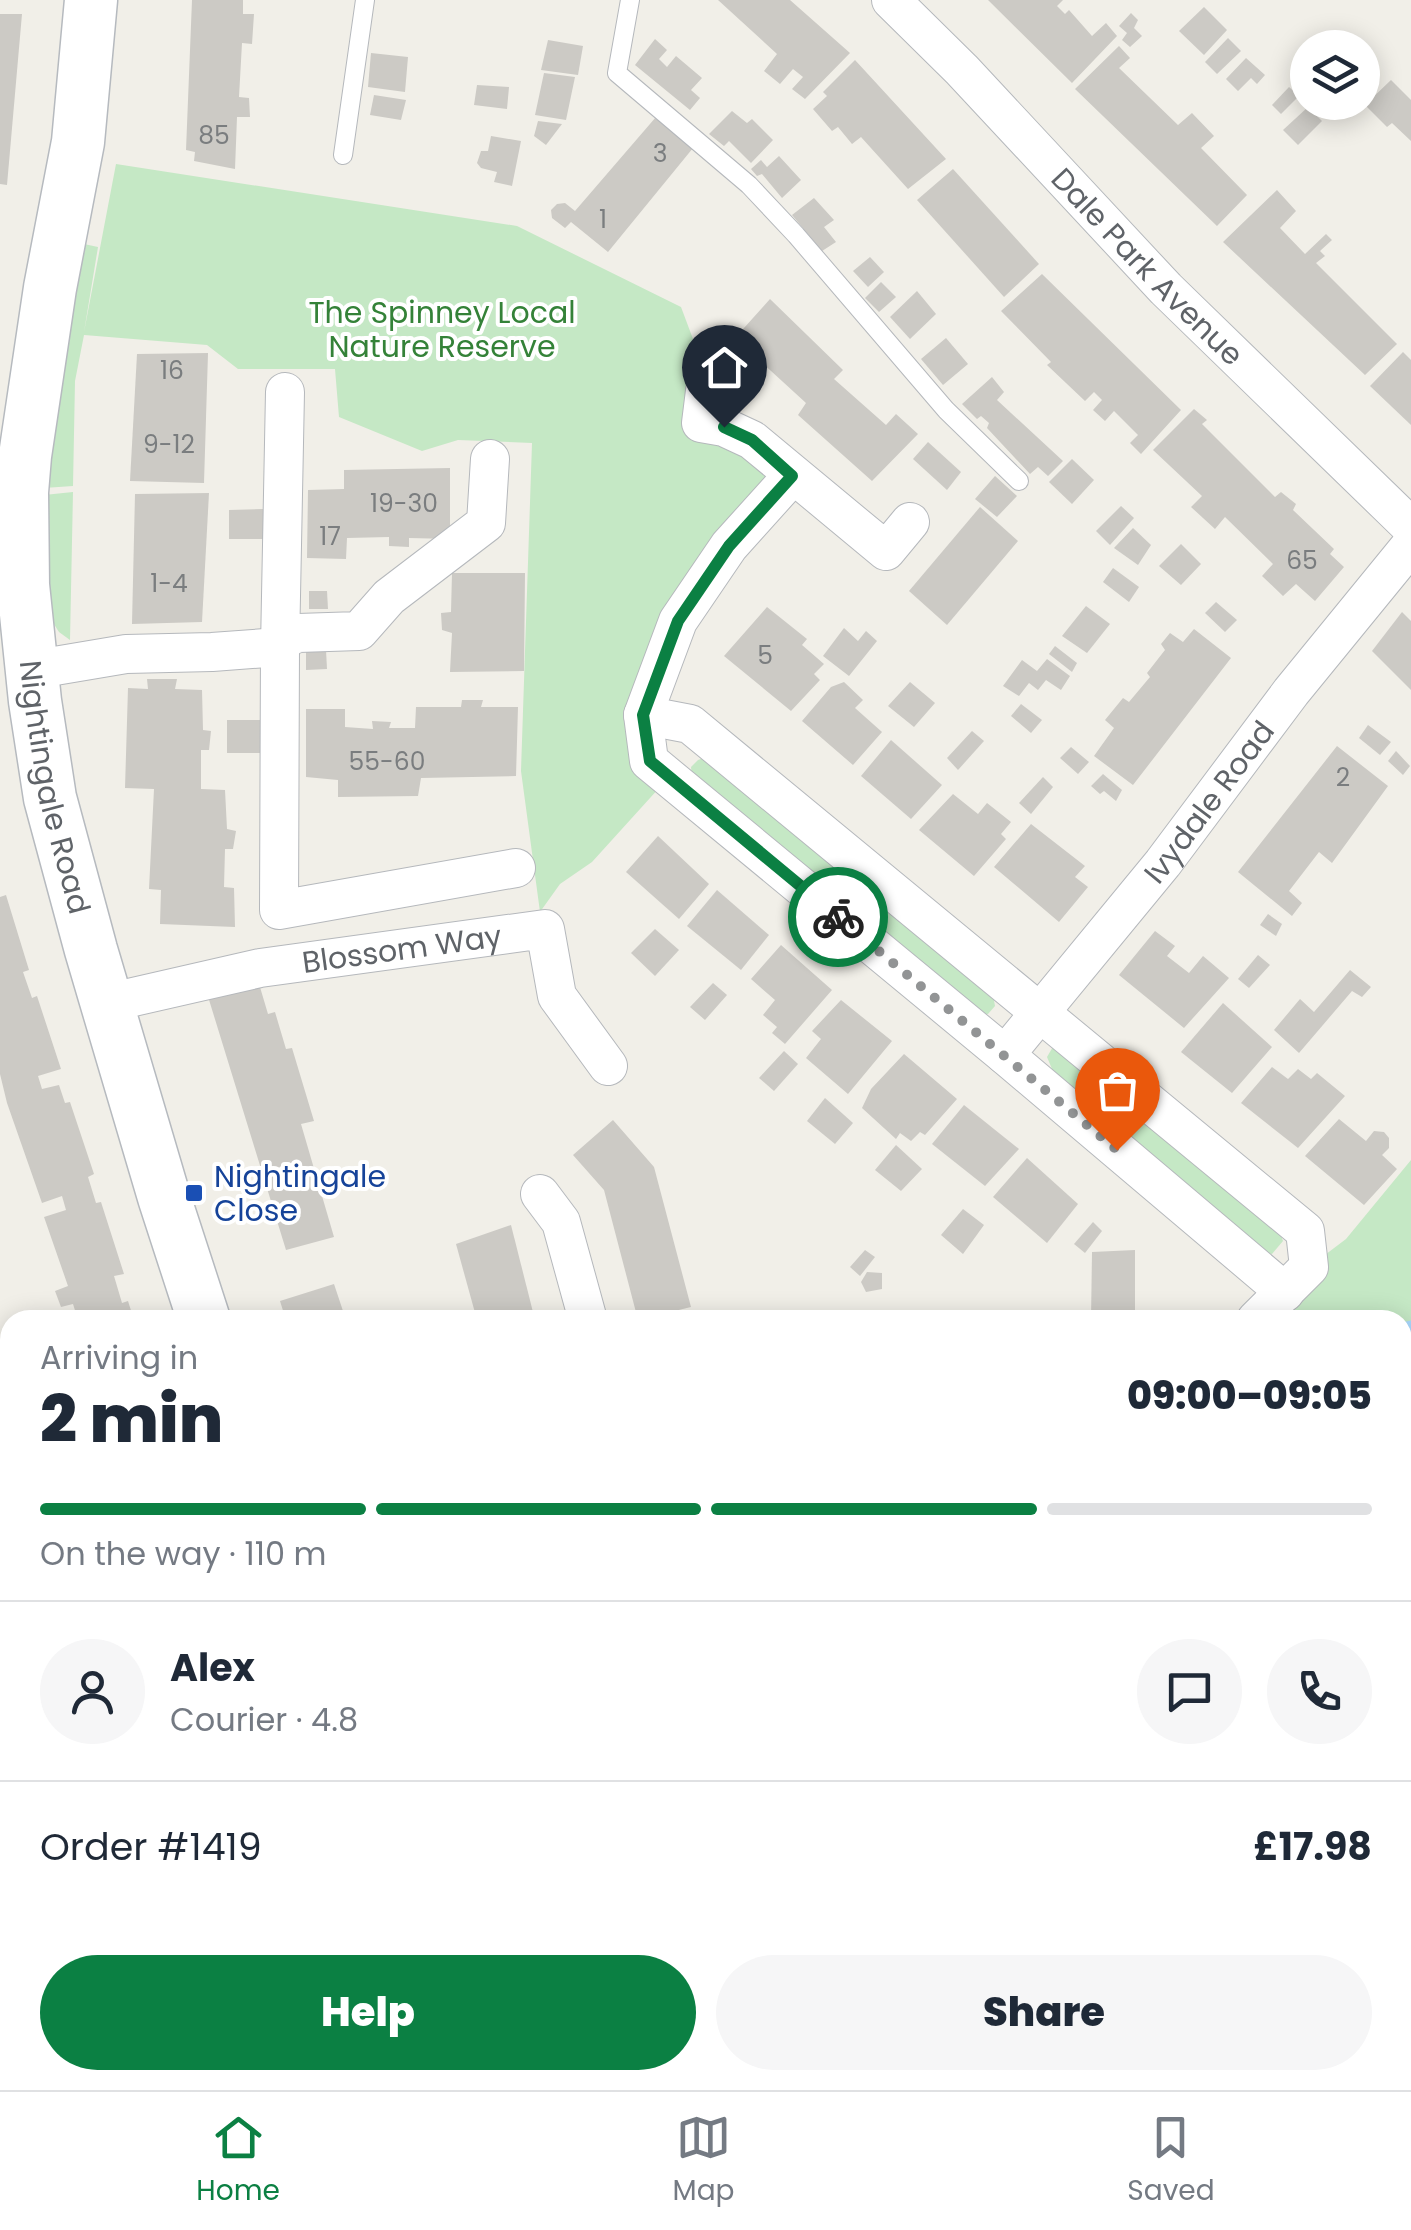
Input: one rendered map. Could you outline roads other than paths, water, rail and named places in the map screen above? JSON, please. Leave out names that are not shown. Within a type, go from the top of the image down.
[{"type":"main road","name":"Nightingale Road","points":[[91,0],[78,142],[50,288],[22,492],[22,571],[31,670],[50,798],[164,1197],[201,1310]]},
{"type":"street","name":"Dale Park Avenue","points":[[891,0],[962,70],[1166,290],[1411,527]]},
{"type":"street","points":[[705,391],[701,423],[724,427],[752,440],[886,551],[910,522]]},
{"type":"street","points":[[286,392],[279,910],[516,868]]},
{"type":"street","points":[[280,648],[288,637],[298,634],[359,632],[389,597],[486,523],[490,459]]},
{"type":"street","points":[[792,476],[729,546],[678,621],[643,715],[650,761],[1285,1292]]},
{"type":"street","name":"Ivydale Road","points":[[1005,1055],[1163,863],[1291,692],[1411,545]]},
{"type":"street","points":[[31,670],[126,654],[280,648]]},
{"type":"street","points":[[643,715],[690,724],[1305,1231],[1309,1267],[1266,1310]]},
{"type":"street","name":"Blossom Way","points":[[107,1003],[260,968],[545,929],[557,996],[608,1066]]},
{"type":"street","points":[[540,1194],[561,1222],[585,1310]]},
{"type":"lane","points":[[343,154],[365,0]]},
{"type":"lane","points":[[630,0],[617,73],[748,185],[796,235],[946,410],[1019,481]]},
{"type":"place","name":"Nightingale Close","points":[[194,1193]]},
{"type":"park label","name":"The Spinney Local Nature Reserve","points":[[442,329]]}]
